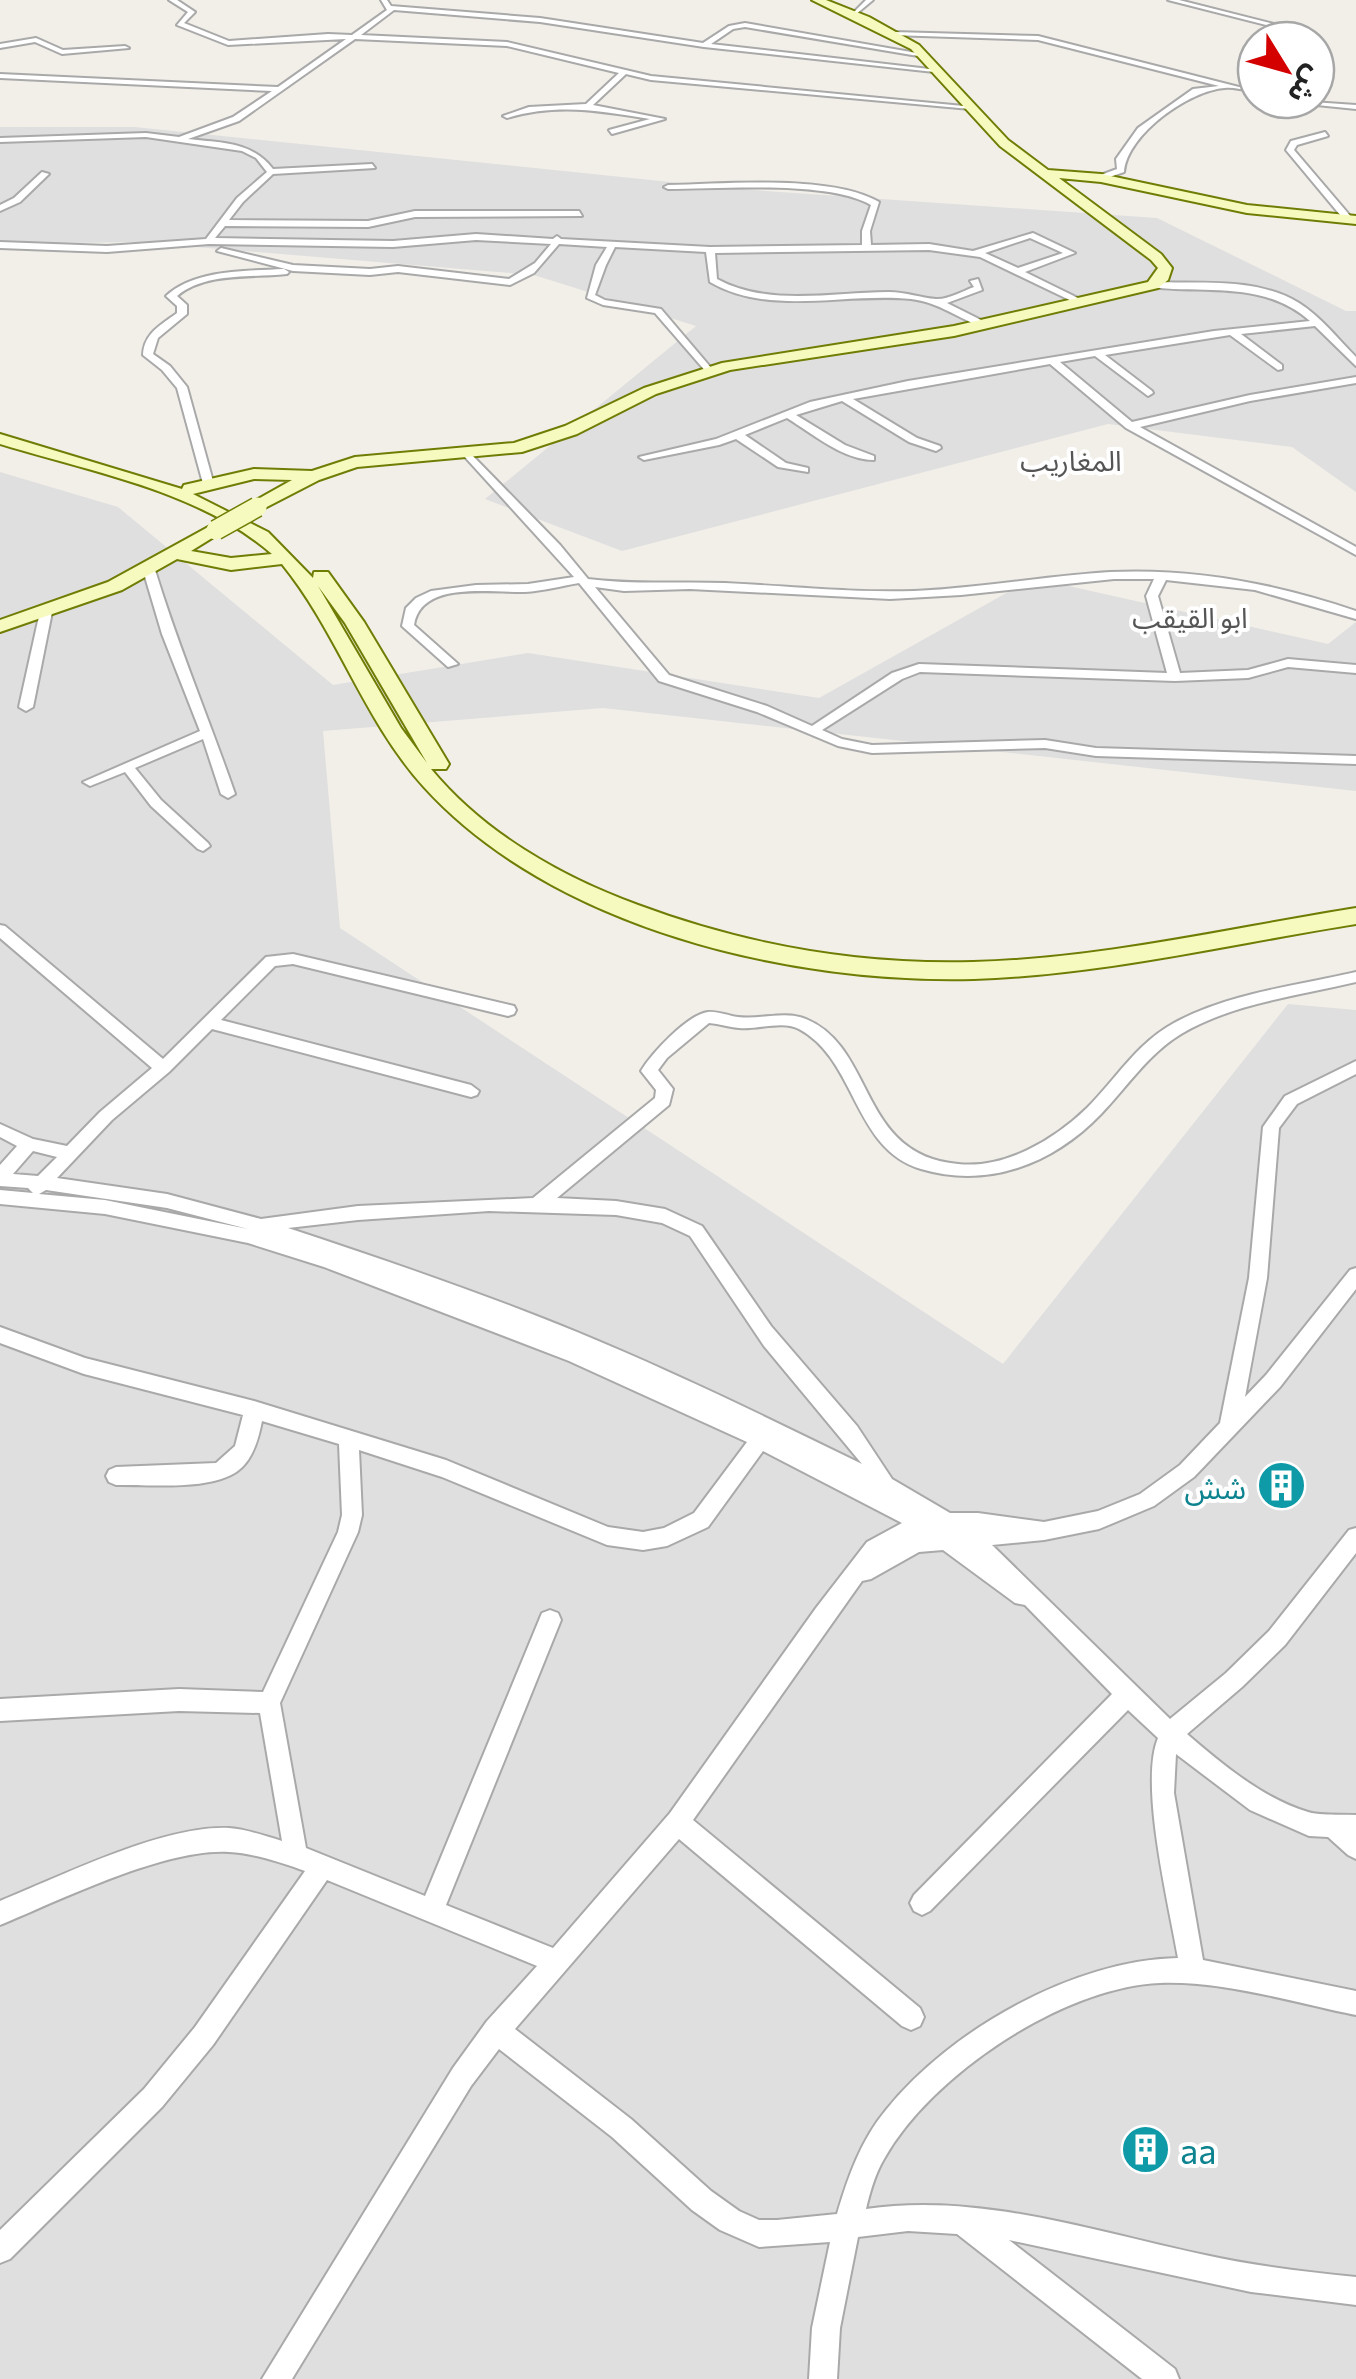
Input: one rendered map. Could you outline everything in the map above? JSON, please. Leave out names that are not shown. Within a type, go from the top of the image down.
[{"type":"main road","points":[[0,626],[46,612],[149,570],[314,476],[367,459],[516,448],[571,430],[650,391],[708,372],[752,361],[984,325],[1153,285],[1164,274],[1162,263],[1004,144],[924,55],[894,34],[816,0]]},
{"type":"main road","points":[[1042,172],[1101,178],[1223,205],[1353,220]]},
{"type":"main road","points":[[0,427],[213,489],[279,533],[306,556],[354,622],[429,752],[470,798],[562,862],[656,903],[748,930],[826,945],[942,954],[1116,939],[1356,898]]},
{"type":"main road","points":[[0,439],[178,495],[222,512],[268,542],[287,558],[364,674],[400,741],[429,780],[456,806],[504,846],[559,880],[674,927],[814,960],[868,967],[972,970],[1110,956],[1356,916]]},
{"type":"main road","points":[[213,489],[267,473],[314,476]]},
{"type":"main road","points":[[252,561],[268,542]]},
{"type":"main road","points":[[177,554],[218,563],[287,558]]},
{"type":"street","points":[[172,0],[192,12],[179,24],[228,43],[359,36],[521,46],[624,72],[802,94],[970,108]]},
{"type":"street","points":[[384,0],[391,8],[540,20],[704,45],[934,70]]},
{"type":"street","points":[[853,14],[870,0]]},
{"type":"street","points":[[1171,0],[1249,20]]},
{"type":"street","points":[[176,140],[228,124],[359,36],[391,8]]},
{"type":"street","points":[[704,45],[731,27],[745,24],[924,55]]},
{"type":"street","points":[[894,34],[1038,38],[1236,88]]},
{"type":"street","points":[[0,46],[36,40],[62,52],[125,48]]},
{"type":"street","points":[[586,106],[624,72]]},
{"type":"street","points":[[0,76],[280,89]]},
{"type":"street","points":[[1101,178],[1121,170],[1120,160],[1141,130],[1196,92],[1231,87]]},
{"type":"street","points":[[508,116],[529,109],[586,106],[660,119],[612,132]]},
{"type":"street","points":[[0,140],[124,134],[176,140],[244,150],[259,156],[271,172]]},
{"type":"street","points":[[1325,134],[1294,144],[1290,150],[1353,220]]},
{"type":"street","points":[[212,242],[222,223],[271,172],[372,166]]},
{"type":"street","points":[[0,208],[17,200],[45,174]]},
{"type":"street","points":[[668,186],[824,190],[868,195],[876,204],[866,230],[867,246]]},
{"type":"street","points":[[222,223],[368,224],[415,214],[578,214]]},
{"type":"street","points":[[976,253],[1030,235],[1070,252],[1019,271]]},
{"type":"street","points":[[0,246],[107,249],[212,242],[394,244],[476,237],[710,250],[929,246],[976,253],[1081,302]]},
{"type":"street","points":[[212,242],[229,253],[293,268],[370,272],[398,269],[510,282],[525,276],[556,248],[557,240]]},
{"type":"street","points":[[614,244],[600,264],[590,296],[603,302],[658,311],[708,372]]},
{"type":"street","points":[[710,250],[713,280],[734,292],[766,296],[900,295],[939,303],[984,325]]},
{"type":"street","points":[[213,489],[182,386],[148,356],[148,344],[182,314],[182,305],[171,296],[178,288],[293,268]]},
{"type":"street","points":[[939,303],[979,288],[975,281]]},
{"type":"street","points":[[1153,285],[1263,292],[1294,304],[1356,363]]},
{"type":"street","points":[[644,456],[737,436],[786,413],[844,398],[1052,360],[1315,323]]},
{"type":"street","points":[[1232,332],[1278,367]]},
{"type":"street","points":[[1097,353],[1148,393]]},
{"type":"street","points":[[1052,360],[1130,426],[1356,552]]},
{"type":"street","points":[[1130,426],[1250,398],[1356,380]]},
{"type":"street","points":[[844,398],[913,440],[936,448]]},
{"type":"street","points":[[786,413],[840,447],[870,458]]},
{"type":"street","points":[[737,436],[782,465],[804,470]]},
{"type":"street","points":[[468,454],[584,580],[667,680],[762,709],[838,742],[872,749],[1046,744],[1096,752],[1356,760]]},
{"type":"street","points":[[149,570],[168,634],[228,794]]},
{"type":"street","points":[[452,664],[408,626],[408,614],[416,603],[453,590],[530,588],[584,580],[624,587],[860,596],[951,593],[1103,576],[1161,577],[1251,586],[1356,615]]},
{"type":"street","points":[[1161,577],[1152,596],[1175,677]]},
{"type":"street","points":[[26,707],[46,612]]},
{"type":"street","points":[[814,730],[882,684],[919,668],[1175,677],[1248,674],[1288,663],[1356,669]]},
{"type":"street","points":[[90,782],[206,733]]},
{"type":"street","points":[[126,766],[156,803],[203,846]]},
{"type":"street","points":[[0,930],[163,1068]]},
{"type":"street","points":[[28,1199],[69,1153],[163,1068],[260,968],[279,959],[508,1010]]},
{"type":"street","points":[[536,1205],[663,1102],[666,1089],[649,1071],[660,1054],[705,1018],[788,1021],[807,1026],[831,1048],[869,1119],[896,1148],[931,1166],[970,1171],[1026,1157],[1081,1123],[1146,1054],[1179,1027],[1224,1011],[1356,977]]},
{"type":"street","points":[[210,1022],[471,1091]]},
{"type":"street","points":[[1230,1425],[1258,1278],[1271,1127],[1291,1100],[1356,1068]]},
{"type":"street","points":[[0,1130],[30,1144],[69,1153]]},
{"type":"street","points":[[0,1178],[30,1144]]},
{"type":"street","points":[[0,1178],[262,1226],[431,1283],[562,1333],[652,1371],[888,1497],[947,1531],[994,1578],[1045,1609]]},
{"type":"street","points":[[0,1197],[163,1210],[329,1261],[576,1355],[764,1434]]},
{"type":"street","points":[[262,1226],[336,1215],[536,1205],[638,1211],[671,1218],[696,1230],[760,1326],[870,1460],[888,1497],[925,1525],[971,1539],[1044,1532],[1098,1520],[1147,1500],[1186,1471],[1274,1381],[1356,1275]]},
{"type":"street","points":[[0,1335],[84,1366],[254,1409],[446,1469],[593,1531],[625,1540],[666,1538],[701,1520],[764,1434]]},
{"type":"street","points":[[116,1476],[210,1474],[225,1470],[244,1452],[254,1409]]},
{"type":"street","points":[[296,1856],[269,1703],[348,1532],[352,1515],[349,1438]]},
{"type":"street","points":[[276,2379],[462,2077],[496,2030],[633,1878],[885,1540],[925,1525]]},
{"type":"street","points":[[852,1580],[895,1552],[947,1531],[1044,1532]]},
{"type":"street","points":[[1192,1970],[1162,1793],[1162,1760],[1172,1733],[1276,1638],[1356,1537]]},
{"type":"street","points":[[971,1539],[1128,1694],[1228,1782],[1261,1804],[1310,1826],[1346,1829],[1356,1847]]},
{"type":"street","points":[[432,1909],[550,1620]]},
{"type":"street","points":[[922,1903],[1128,1694]]},
{"type":"street","points":[[0,1710],[179,1700],[269,1703]]},
{"type":"street","points":[[677,1822],[911,2017]]},
{"type":"street","points":[[0,1913],[127,1861],[201,1841],[255,1843],[432,1909],[555,1962]]},
{"type":"street","points":[[0,2249],[153,2098],[204,2036],[323,1866]]},
{"type":"street","points":[[823,2379],[830,2302],[861,2180],[886,2130],[917,2094],[979,2045],[1058,1997],[1091,1984],[1151,1971],[1192,1970],[1356,2003]]},
{"type":"street","points":[[496,2030],[640,2143],[703,2201],[746,2231],[782,2234],[850,2222],[909,2218],[964,2223],[1092,2240],[1250,2278],[1356,2291]]},
{"type":"street","points":[[964,2223],[1165,2379]]},
{"type":"shaded area","points":[[0,127],[135,127],[738,189],[1157,218],[1346,311],[1356,311],[1356,492],[1292,447],[1108,424],[622,551],[485,499],[696,326],[534,275],[136,242],[0,244]]},
{"type":"shaded area","points":[[0,472],[118,507],[333,685],[528,653],[819,698],[1033,578],[1328,644],[1356,622],[1356,791],[603,708],[323,731],[340,928],[1003,1364],[1288,1004],[1356,1010],[1356,2379],[0,2379]]},
{"type":"place","name":"شش","points":[[1281,1486]]},
{"type":"place","name":"aa","points":[[1145,2149]]},
{"type":"district","name":"المغاريب","points":[[1071,460]]},
{"type":"district","name":"ابو القيقب","points":[[1190,617]]}]
